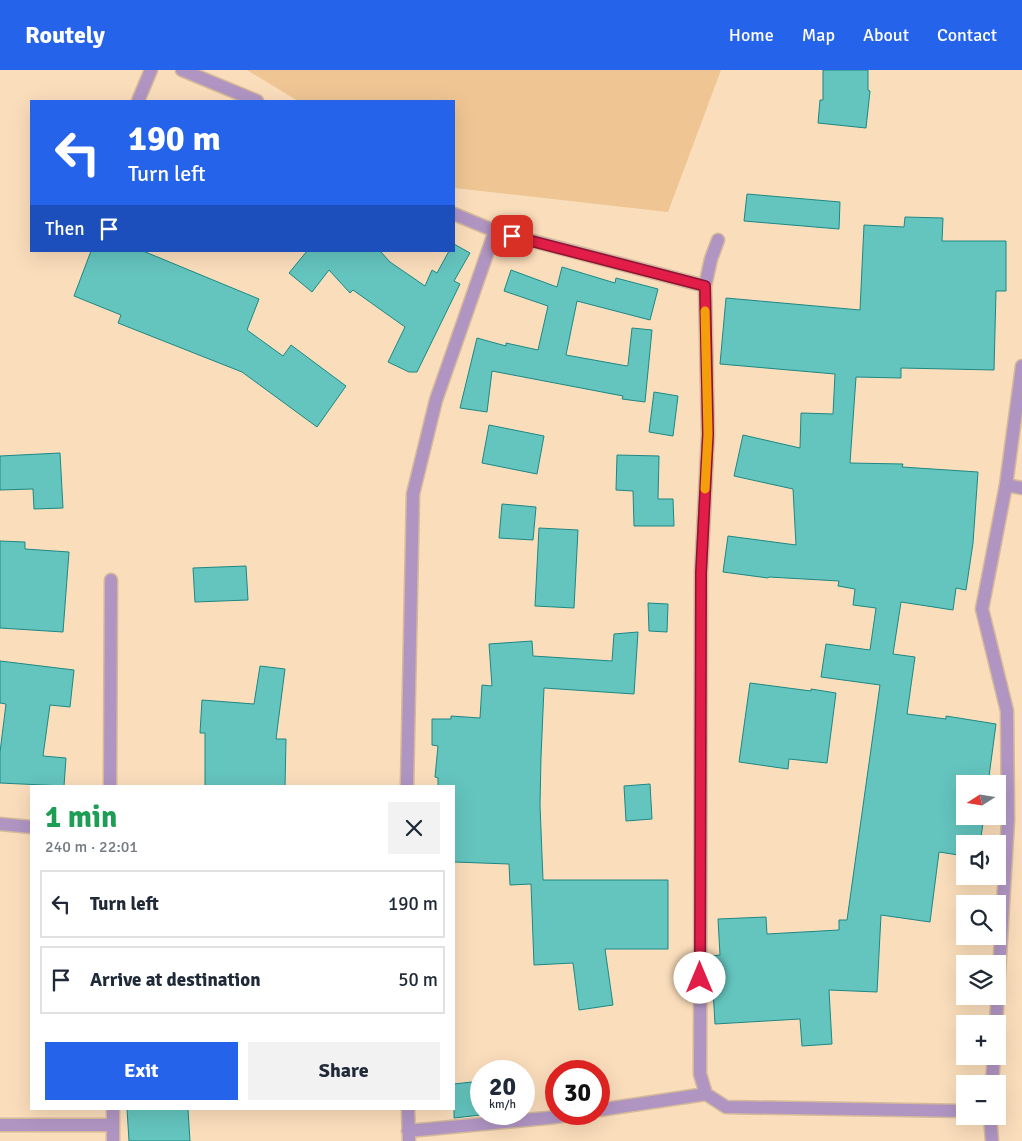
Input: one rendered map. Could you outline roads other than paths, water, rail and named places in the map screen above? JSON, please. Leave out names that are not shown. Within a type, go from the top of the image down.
[{"type":"street","points":[[138,100],[151,70]]},
{"type":"street","points":[[182,70],[254,100]]},
{"type":"street","points":[[455,214],[495,231],[705,286]]},
{"type":"street","points":[[407,785],[413,494],[436,400],[495,231]]},
{"type":"street","points":[[718,240],[711,259],[705,286],[708,434],[701,573],[700,1074],[706,1094],[726,1107],[956,1111]]},
{"type":"street","points":[[997,1015],[1008,820],[1007,712],[982,609],[1006,485],[1022,366]]},
{"type":"street","points":[[1006,485],[1022,488]]},
{"type":"street","points":[[110,785],[112,580]]},
{"type":"street","points":[[1008,820],[1022,822]]},
{"type":"street","points":[[0,824],[30,827]]},
{"type":"street","points":[[610,1108],[706,1094]]},
{"type":"street","points":[[113,1110],[113,1141]]},
{"type":"street","points":[[408,1110],[408,1136],[545,1118]]},
{"type":"street","points":[[0,1125],[113,1125]]},
{"type":"street","points":[[991,1125],[992,1141]]}]
